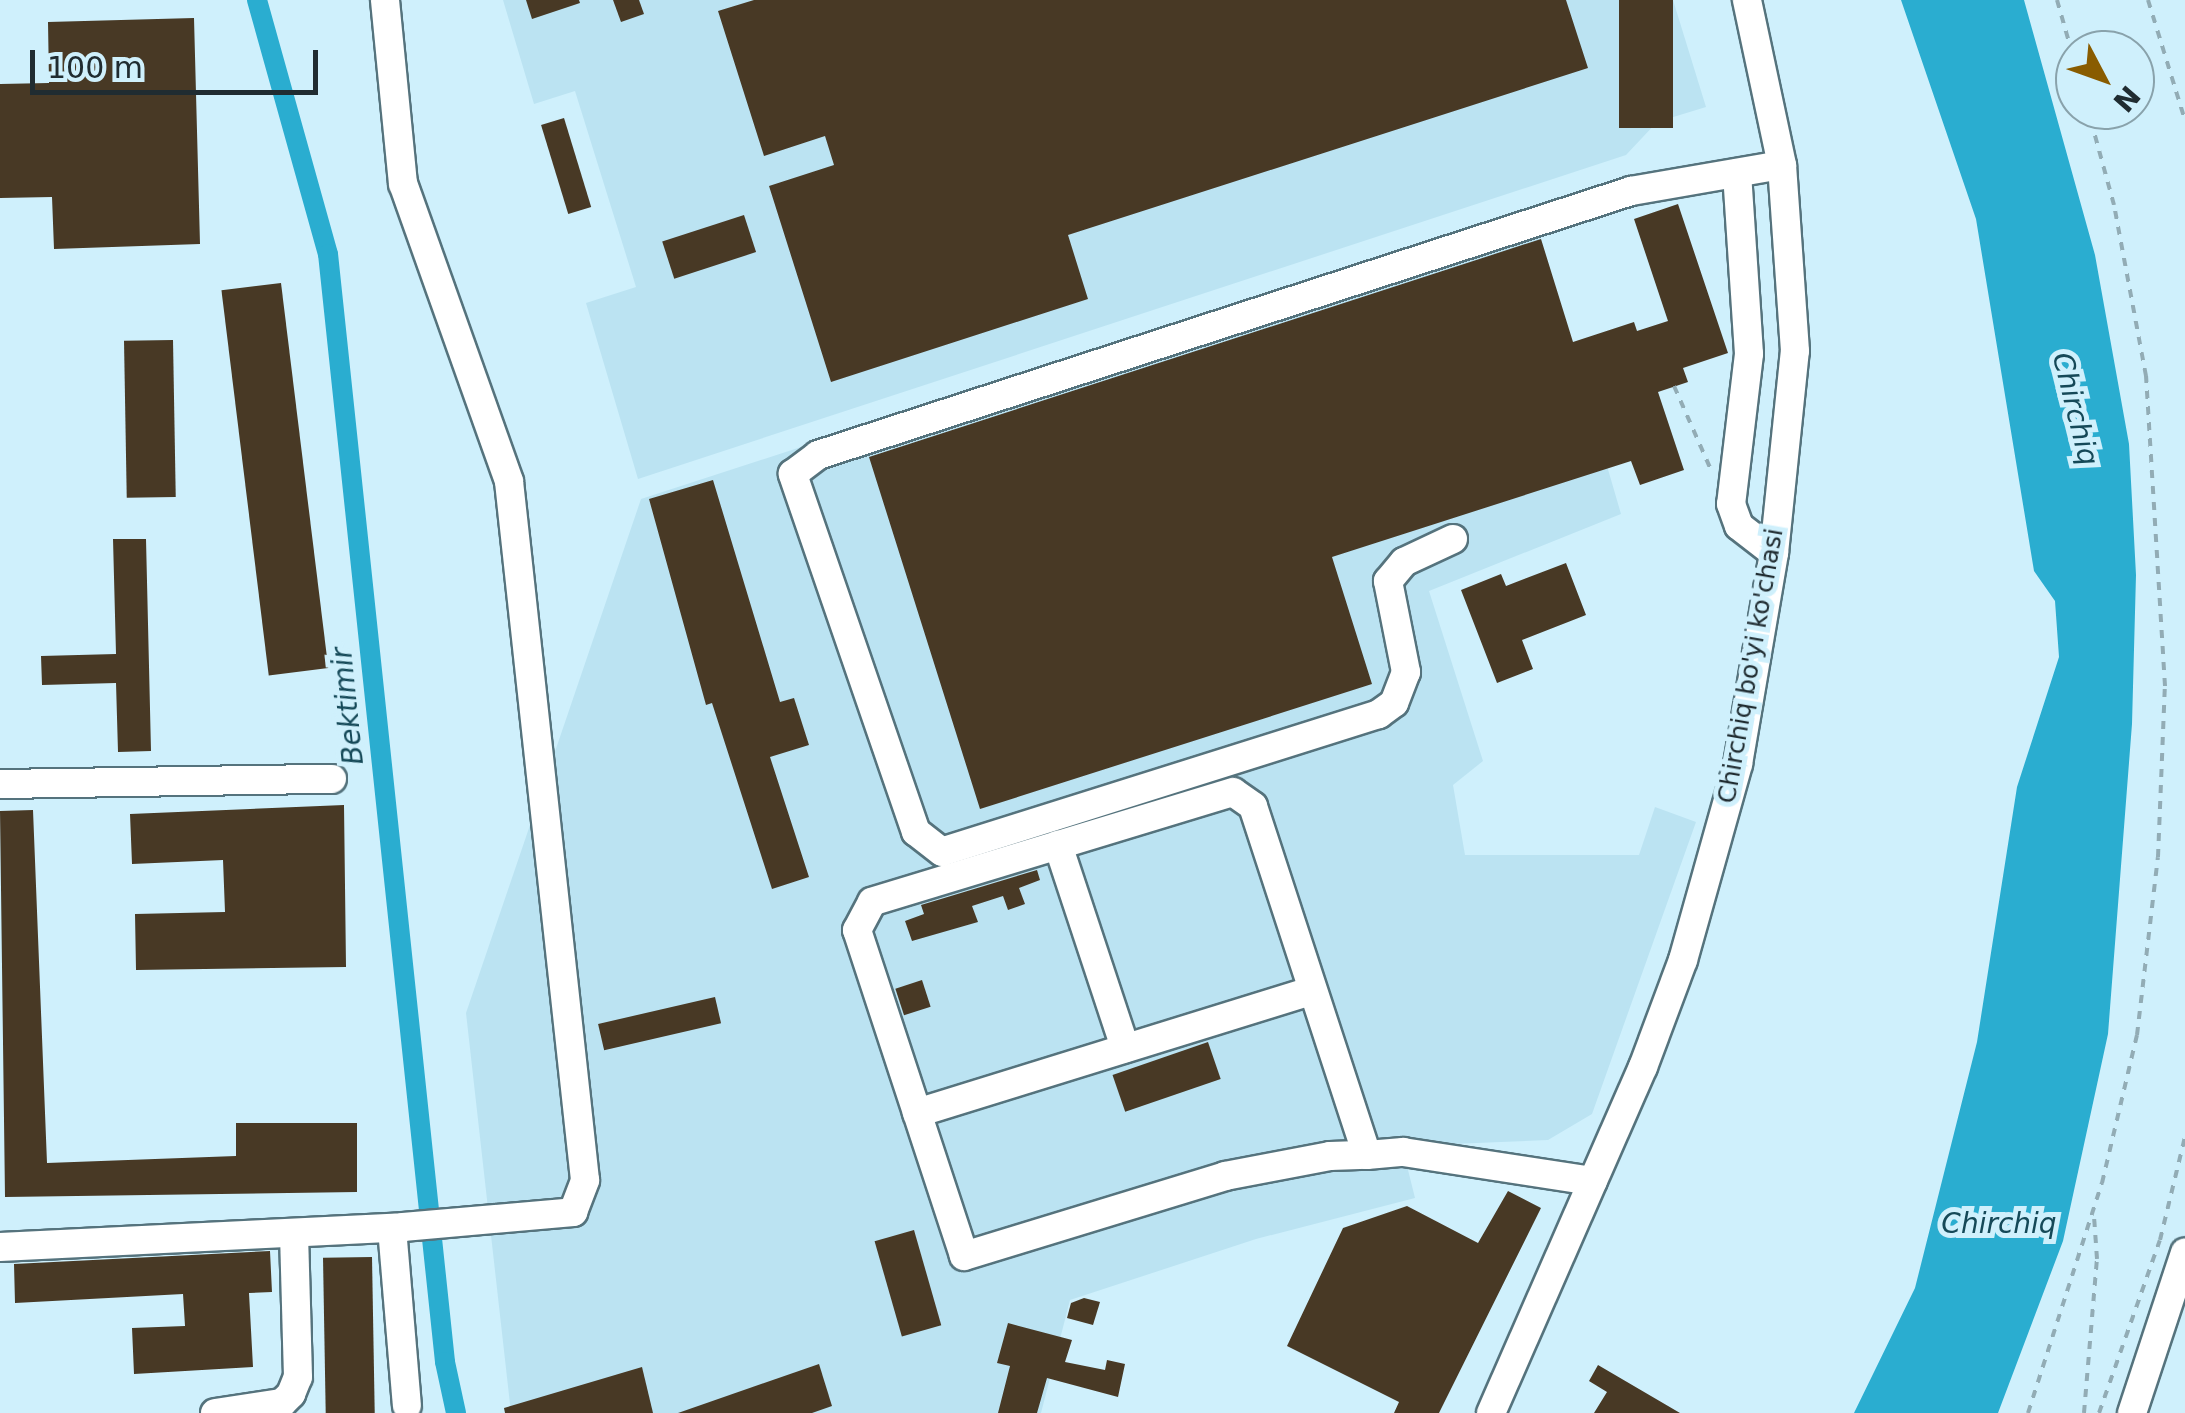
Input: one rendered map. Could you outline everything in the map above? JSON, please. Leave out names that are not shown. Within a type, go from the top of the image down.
[{"type":"street","points":[[0,1246],[398,1228],[573,1212],[585,1180],[509,480],[403,184],[385,0]]},
{"type":"street","name":"Chirchiq bo'yi ko'chasi","points":[[1490,1413],[1663,1014],[1712,863],[1738,764],[1774,553],[1795,351],[1782,165],[1746,0]]},
{"type":"street","points":[[1453,538],[1404,562],[1388,581],[1406,672],[1394,703],[1378,714],[942,852],[916,832],[793,474],[818,455],[1631,191],[1782,165]]},
{"type":"street","points":[[1737,173],[1749,354],[1732,504],[1739,526],[1774,553]]},
{"type":"street","points":[[0,784],[332,779]]},
{"type":"street","points":[[1367,1155],[1253,806],[1233,792],[872,902],[857,930],[964,1256],[1225,1176],[1367,1155],[1403,1152],[1593,1180]]},
{"type":"street","points":[[1058,845],[1125,1048]]},
{"type":"street","points":[[917,1112],[1312,991]]},
{"type":"street","points":[[398,1228],[407,1405]]},
{"type":"street","points":[[214,1413],[282,1404],[292,1394],[298,1377],[294,1232]]},
{"type":"street","points":[[2132,1413],[2185,1252]]},
{"type":"path","points":[[2058,0],[2066,30]]},
{"type":"path","points":[[2148,0],[2185,120]]},
{"type":"path","points":[[2028,1413],[2093,1212],[2137,1035],[2158,857],[2165,686],[2146,376],[2114,205],[2093,130]]},
{"type":"path","points":[[1674,386],[1732,504]]},
{"type":"path","points":[[2099,1413],[2160,1240],[2185,1137]]},
{"type":"path","points":[[2084,1413],[2097,1259],[2093,1212]]},
{"type":"shaded area","points":[[503,0],[1673,0],[1706,107],[1657,122],[1626,155],[638,479],[586,303],[636,287],[575,91],[534,104]]},
{"type":"shaded area","points":[[1520,213],[1541,239],[1621,514],[1429,591],[1483,761],[1453,785],[1465,855],[1639,855],[1655,807],[1696,822],[1592,1114],[1548,1140],[1402,1146],[1415,1198],[1256,1239],[1070,1300],[1041,1413],[511,1413],[466,1013],[641,499]]},
{"type":"water","name":"Chirchiq","points":[[1901,0],[2024,0],[2055,111],[2055,130],[2060,130],[2095,255],[2129,444],[2136,575],[2132,724],[2108,1034],[2063,1241],[1998,1413],[1854,1413],[1915,1288],[1977,1042],[2017,787],[2059,657],[2055,601],[2034,571],[1976,219]]},
{"type":"building","points":[[526,0],[579,0],[580,3],[532,19]]},
{"type":"building","points":[[613,0],[639,0],[644,14],[621,22]]},
{"type":"building","points":[[754,0],[1566,0],[1588,68],[1068,235],[1088,299],[831,382],[769,186],[834,165],[825,136],[764,156],[718,11]]},
{"type":"building","points":[[1619,0],[1673,0],[1673,128],[1619,128]]},
{"type":"building","points":[[194,18],[200,244],[54,249],[52,197],[0,198],[0,84],[49,83],[48,22]]},
{"type":"building","points":[[564,118],[591,207],[568,214],[541,125]]},
{"type":"building","points":[[1678,204],[1728,353],[1683,368],[1688,382],[1658,392],[1684,470],[1640,485],[1631,461],[1332,557],[1372,684],[980,809],[869,457],[1541,239],[1573,342],[1634,322],[1637,331],[1668,321],[1634,219]]},
{"type":"building","points":[[744,215],[756,252],[674,279],[662,242]]},
{"type":"building","points":[[281,283],[328,668],[269,675],[221,290]]},
{"type":"building","points":[[173,340],[176,497],[127,498],[124,341]]},
{"type":"building","points":[[713,480],[780,702],[794,698],[809,745],[770,757],[809,877],[772,889],[712,703],[706,705],[649,499]]},
{"type":"building","points":[[113,539],[146,539],[151,751],[118,752],[116,683],[42,685],[41,656],[116,654]]},
{"type":"building","points":[[1566,563],[1586,615],[1522,640],[1533,669],[1497,683],[1461,590],[1501,574],[1506,586]]},
{"type":"building","points":[[344,805],[346,967],[136,970],[135,914],[225,912],[223,860],[132,864],[130,814]]},
{"type":"building","points":[[33,810],[47,1163],[236,1156],[236,1123],[357,1123],[357,1192],[5,1197],[0,811]]},
{"type":"building","points":[[1037,870],[1040,880],[1019,888],[1025,904],[1008,910],[1003,896],[972,906],[978,922],[912,941],[905,921],[924,914],[921,905]]},
{"type":"building","points":[[922,980],[931,1007],[904,1015],[895,989]]},
{"type":"building","points":[[715,997],[721,1023],[604,1050],[598,1024]]},
{"type":"building","points":[[1208,1042],[1221,1079],[1125,1112],[1113,1075]]},
{"type":"building","points":[[1508,1191],[1541,1208],[1439,1413],[1394,1413],[1399,1402],[1287,1346],[1343,1228],[1407,1206],[1478,1243]]},
{"type":"building","points":[[914,1230],[941,1325],[902,1336],[875,1241]]},
{"type":"building","points":[[270,1251],[272,1292],[249,1293],[253,1367],[134,1374],[132,1328],[185,1326],[183,1294],[15,1303],[14,1264]]},
{"type":"building","points":[[372,1257],[375,1413],[326,1413],[323,1258]]},
{"type":"building","points":[[1084,1298],[1100,1302],[1093,1325],[1067,1318],[1071,1303]]},
{"type":"building","points":[[1008,1323],[1072,1340],[1065,1362],[1105,1370],[1107,1360],[1125,1364],[1118,1397],[1047,1378],[1037,1413],[998,1413],[1010,1366],[997,1363]]},
{"type":"building","points":[[819,1364],[832,1406],[812,1413],[678,1413]]},
{"type":"building","points":[[1598,1365],[1680,1413],[1594,1413],[1607,1392],[1589,1381]]},
{"type":"building","points":[[642,1367],[653,1413],[505,1413],[504,1408]]},
{"type":"waterway","name":"Bektimir","points":[[257,0],[328,254],[445,1362],[456,1413]]}]
